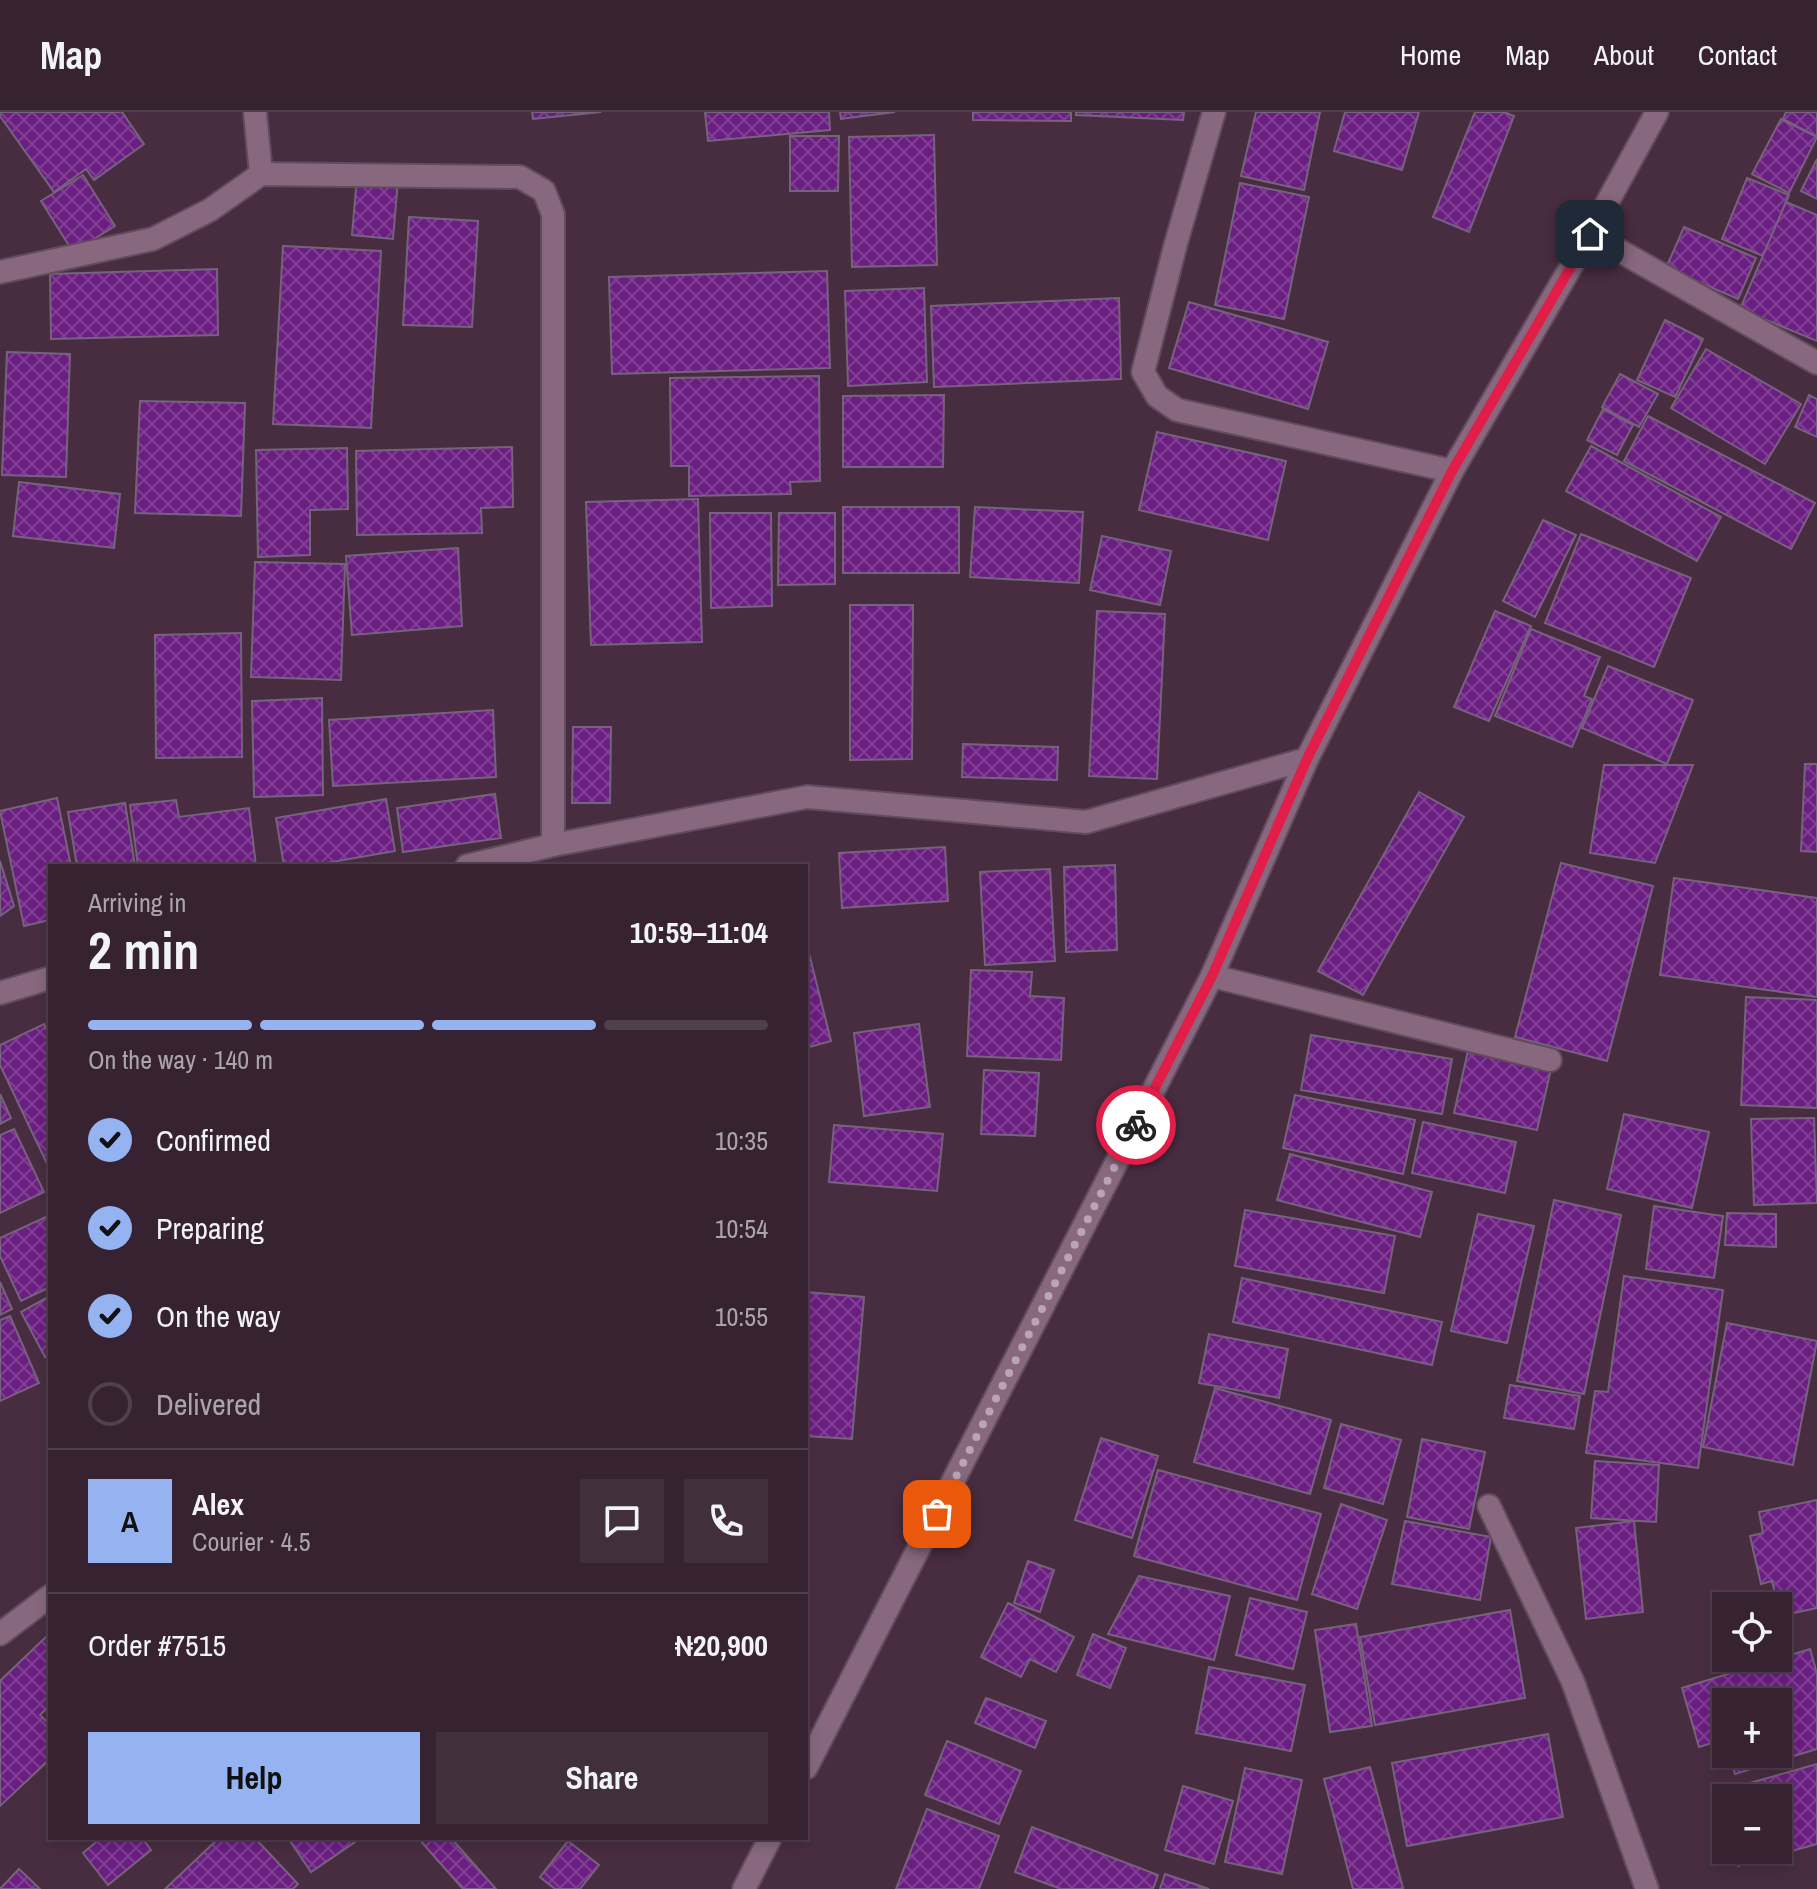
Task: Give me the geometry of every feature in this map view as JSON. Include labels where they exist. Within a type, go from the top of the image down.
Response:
[{"type":"street","points":[[255,112],[261,174]]},
{"type":"street","points":[[1214,112],[1143,372],[1157,396],[1177,410],[1452,471]]},
{"type":"street","points":[[808,1764],[1212,976],[1307,759],[1452,471],[1657,112]]},
{"type":"street","points":[[0,272],[153,239],[210,210],[261,174],[520,177],[544,191],[553,214],[553,845]]},
{"type":"street","points":[[1590,234],[1817,363]]},
{"type":"street","points":[[475,864],[553,845],[807,797],[1086,822],[1307,759]]},
{"type":"street","points":[[1212,976],[1550,1060]]},
{"type":"street","points":[[0,993],[48,979]]},
{"type":"street","points":[[1489,1506],[1573,1682],[1647,1889]]},
{"type":"street","points":[[0,1634],[48,1598]]},
{"type":"street","points":[[744,1889],[769,1840]]},
{"type":"building","points":[[0,112],[122,112],[144,144],[94,180],[86,169],[54,192]]},
{"type":"building","points":[[532,112],[601,112],[533,119]]},
{"type":"building","points":[[705,112],[829,112],[830,130],[708,141]]},
{"type":"building","points":[[840,112],[895,112],[841,119]]},
{"type":"building","points":[[973,112],[1071,112],[1071,121],[973,120]]},
{"type":"building","points":[[1076,112],[1184,112],[1183,120],[1076,115]]},
{"type":"building","points":[[1256,112],[1320,112],[1304,190],[1241,176]]},
{"type":"building","points":[[1345,112],[1419,112],[1402,170],[1334,151]]},
{"type":"building","points":[[1475,112],[1504,112],[1514,116],[1469,232],[1433,217]]},
{"type":"building","points":[[1786,112],[1817,112],[1817,137],[1783,119]]},
{"type":"building","points":[[1781,119],[1817,137],[1789,193],[1752,174]]},
{"type":"building","points":[[934,135],[937,265],[852,267],[849,137]]},
{"type":"building","points":[[790,136],[839,136],[838,191],[790,191]]},
{"type":"building","points":[[1817,159],[1817,199],[1801,191]]},
{"type":"building","points":[[83,175],[115,226],[73,252],[41,201]]},
{"type":"building","points":[[357,177],[398,180],[393,239],[352,235]]},
{"type":"building","points":[[1747,178],[1789,195],[1763,256],[1722,239]]},
{"type":"building","points":[[1240,183],[1309,197],[1284,319],[1215,305]]},
{"type":"building","points":[[1786,202],[1817,215],[1817,341],[1740,309]]},
{"type":"building","points":[[409,217],[478,221],[472,327],[403,325]]},
{"type":"building","points":[[1684,227],[1756,258],[1738,299],[1666,268]]},
{"type":"building","points":[[283,246],[381,251],[371,428],[273,424]]},
{"type":"building","points":[[217,269],[218,335],[51,339],[50,274]]},
{"type":"building","points":[[827,271],[830,368],[612,374],[609,277]]},
{"type":"building","points":[[924,288],[927,382],[848,386],[845,291]]},
{"type":"building","points":[[1119,298],[1121,379],[934,387],[931,306]]},
{"type":"building","points":[[1189,302],[1328,342],[1308,409],[1169,368]]},
{"type":"building","points":[[1665,320],[1703,339],[1675,397],[1637,380]]},
{"type":"building","points":[[1706,349],[1801,404],[1765,464],[1671,408]]},
{"type":"building","points":[[7,352],[70,354],[66,477],[2,475]]},
{"type":"building","points":[[1620,374],[1658,394],[1639,427],[1602,407]]},
{"type":"building","points":[[819,376],[820,481],[790,482],[791,494],[689,496],[689,466],[671,466],[670,378]]},
{"type":"building","points":[[944,395],[943,467],[843,467],[843,396]]},
{"type":"building","points":[[1809,395],[1817,399],[1817,437],[1795,427]]},
{"type":"building","points":[[140,401],[245,403],[241,516],[135,513]]},
{"type":"building","points":[[1603,409],[1633,425],[1617,455],[1587,440]]},
{"type":"building","points":[[1648,416],[1815,503],[1791,549],[1624,461]]},
{"type":"building","points":[[1157,432],[1286,461],[1268,540],[1139,510]]},
{"type":"building","points":[[1591,446],[1721,517],[1697,561],[1566,491]]},
{"type":"building","points":[[512,447],[513,507],[481,508],[482,533],[357,535],[356,451]]},
{"type":"building","points":[[347,448],[348,509],[310,510],[310,555],[258,557],[256,450]]},
{"type":"building","points":[[19,482],[120,494],[114,548],[13,536]]},
{"type":"building","points":[[698,499],[702,642],[591,645],[586,502]]},
{"type":"building","points":[[843,507],[959,507],[959,573],[843,573]]},
{"type":"building","points":[[975,507],[1083,512],[1079,583],[970,577]]},
{"type":"building","points":[[710,513],[771,513],[772,606],[711,608]]},
{"type":"building","points":[[779,513],[835,513],[835,584],[778,585]]},
{"type":"building","points":[[1543,520],[1576,535],[1535,617],[1503,601]]},
{"type":"building","points":[[1581,534],[1691,578],[1654,667],[1545,623]]},
{"type":"building","points":[[1102,536],[1171,551],[1160,605],[1090,590]]},
{"type":"building","points":[[458,548],[462,626],[352,635],[346,556]]},
{"type":"building","points":[[255,562],[345,564],[341,680],[251,677]]},
{"type":"building","points":[[850,605],[913,605],[912,759],[850,760]]},
{"type":"building","points":[[1097,611],[1165,614],[1157,779],[1089,776]]},
{"type":"building","points":[[1495,611],[1531,626],[1489,721],[1454,707]]},
{"type":"building","points":[[1531,629],[1600,657],[1584,696],[1592,699],[1572,747],[1495,716]]},
{"type":"building","points":[[241,633],[242,757],[156,758],[155,635]]},
{"type":"building","points":[[1608,666],[1693,700],[1667,764],[1582,728]]},
{"type":"building","points":[[322,698],[323,795],[254,797],[252,701]]},
{"type":"building","points":[[493,710],[496,777],[333,786],[329,720]]},
{"type":"building","points":[[573,727],[611,727],[610,803],[572,803]]},
{"type":"building","points":[[963,744],[1058,747],[1057,780],[962,777]]},
{"type":"building","points":[[1805,764],[1817,764],[1817,852],[1801,851]]},
{"type":"building","points":[[1604,765],[1693,765],[1655,863],[1590,853]]},
{"type":"building","points":[[1419,792],[1464,817],[1363,995],[1318,971]]},
{"type":"building","points":[[495,794],[501,838],[403,852],[397,808]]},
{"type":"building","points":[[57,798],[71,864],[48,864],[48,920],[24,926],[0,811]]},
{"type":"building","points":[[386,799],[395,851],[320,864],[284,864],[276,818]]},
{"type":"building","points":[[176,800],[179,817],[249,808],[256,864],[138,864],[130,805]]},
{"type":"building","points":[[125,803],[135,864],[77,864],[68,812]]},
{"type":"building","points":[[945,847],[948,901],[842,908],[839,853]]},
{"type":"building","points":[[0,861],[14,906],[0,916]]},
{"type":"building","points":[[1561,863],[1653,886],[1607,1061],[1515,1037]]},
{"type":"building","points":[[1115,865],[1117,950],[1066,952],[1064,867]]},
{"type":"building","points":[[1050,869],[1055,961],[985,965],[980,872]]},
{"type":"building","points":[[1674,878],[1817,898],[1817,997],[1660,975]]},
{"type":"building","points":[[808,949],[831,1041],[808,1047]]},
{"type":"building","points":[[971,970],[1032,972],[1030,996],[1064,998],[1061,1060],[967,1056]]},
{"type":"building","points":[[1746,997],[1817,1000],[1817,1108],[1741,1105]]},
{"type":"building","points":[[44,1024],[48,1033],[48,1166],[0,1065],[0,1045]]},
{"type":"building","points":[[919,1024],[930,1107],[864,1116],[854,1033]]},
{"type":"building","points":[[1311,1035],[1452,1059],[1442,1114],[1301,1090]]},
{"type":"building","points":[[1468,1051],[1551,1069],[1537,1130],[1454,1113]]},
{"type":"building","points":[[984,1070],[1039,1073],[1035,1136],[981,1134]]},
{"type":"building","points":[[0,1094],[11,1118],[0,1124]]},
{"type":"building","points":[[1295,1095],[1415,1120],[1403,1174],[1283,1148]]},
{"type":"building","points":[[1624,1114],[1709,1132],[1692,1208],[1607,1189]]},
{"type":"building","points":[[1814,1118],[1817,1203],[1754,1205],[1751,1119]]},
{"type":"building","points":[[1423,1122],[1516,1142],[1505,1193],[1412,1173]]},
{"type":"building","points":[[834,1125],[943,1134],[937,1191],[829,1182]]},
{"type":"building","points":[[14,1129],[44,1192],[0,1213],[0,1135]]},
{"type":"building","points":[[1290,1154],[1432,1192],[1420,1237],[1277,1200]]},
{"type":"building","points":[[1554,1200],[1621,1215],[1584,1394],[1517,1381]]},
{"type":"building","points":[[1654,1206],[1723,1216],[1714,1278],[1646,1269]]},
{"type":"building","points":[[1245,1210],[1395,1236],[1384,1293],[1235,1266]]},
{"type":"building","points":[[1727,1213],[1776,1214],[1776,1247],[1725,1245]]},
{"type":"building","points":[[1478,1214],[1534,1226],[1507,1343],[1451,1331]]},
{"type":"building","points":[[48,1216],[48,1288],[21,1301],[0,1256],[0,1238]]},
{"type":"building","points":[[1624,1276],[1723,1290],[1698,1468],[1586,1453],[1595,1391],[1608,1392]]},
{"type":"building","points":[[1242,1278],[1442,1322],[1432,1365],[1233,1322]]},
{"type":"building","points":[[0,1282],[12,1309],[0,1315]]},
{"type":"building","points":[[808,1292],[864,1297],[852,1439],[808,1436]]},
{"type":"building","points":[[48,1297],[48,1355],[45,1357],[21,1312]]},
{"type":"building","points":[[10,1316],[39,1383],[0,1401],[0,1320]]},
{"type":"building","points":[[1727,1323],[1817,1341],[1793,1465],[1703,1447]]},
{"type":"building","points":[[1209,1334],[1288,1349],[1279,1398],[1199,1383]]},
{"type":"building","points":[[1510,1385],[1580,1396],[1574,1429],[1504,1418]]},
{"type":"building","points":[[1215,1388],[1331,1420],[1310,1494],[1194,1462]]},
{"type":"building","points":[[1341,1424],[1401,1440],[1383,1504],[1324,1488]]},
{"type":"building","points":[[1101,1438],[1158,1456],[1132,1538],[1075,1520]]},
{"type":"building","points":[[1422,1439],[1485,1452],[1469,1529],[1407,1517]]},
{"type":"building","points":[[1595,1461],[1659,1465],[1656,1522],[1591,1518]]},
{"type":"building","points":[[1158,1470],[1321,1514],[1297,1600],[1134,1556]]},
{"type":"building","points":[[1817,1500],[1817,1608],[1792,1613],[1792,1592],[1775,1592],[1772,1581],[1761,1584],[1750,1536],[1763,1533],[1759,1512]]},
{"type":"building","points":[[1341,1504],[1387,1520],[1357,1609],[1312,1594]]},
{"type":"building","points":[[1405,1521],[1491,1537],[1480,1600],[1392,1584]]},
{"type":"building","points":[[1634,1521],[1643,1612],[1586,1619],[1576,1528]]},
{"type":"building","points":[[1028,1561],[1054,1570],[1040,1612],[1014,1603]]},
{"type":"building","points":[[1139,1576],[1230,1596],[1214,1660],[1108,1634]]},
{"type":"building","points":[[1250,1598],[1307,1612],[1293,1669],[1236,1655]]},
{"type":"building","points":[[1008,1603],[1074,1637],[1056,1672],[1030,1659],[1021,1677],[981,1657]]},
{"type":"building","points":[[1510,1610],[1525,1698],[1375,1725],[1360,1637]]},
{"type":"building","points":[[1356,1624],[1372,1726],[1330,1732],[1315,1630]]},
{"type":"building","points":[[1093,1634],[1126,1648],[1110,1688],[1077,1675]]},
{"type":"building","points":[[48,1635],[48,1707],[40,1715],[48,1723],[48,1761],[0,1806],[0,1681]]},
{"type":"building","points":[[1810,1649],[1817,1674],[1817,1749],[1792,1757],[1792,1688],[1712,1688],[1712,1743],[1699,1747],[1682,1688],[1735,1672],[1792,1672],[1792,1654]]},
{"type":"building","points":[[1209,1667],[1305,1685],[1291,1751],[1196,1733]]},
{"type":"building","points":[[986,1698],[1046,1721],[1035,1748],[975,1723]]},
{"type":"building","points":[[1548,1734],[1563,1817],[1407,1846],[1392,1763]]},
{"type":"building","points":[[947,1741],[1021,1771],[999,1824],[925,1795]]},
{"type":"building","points":[[1817,1764],[1817,1844],[1792,1851],[1792,1784],[1746,1784]]},
{"type":"building","points":[[1370,1767],[1403,1888],[1353,1889],[1324,1779]]},
{"type":"building","points":[[1245,1768],[1302,1780],[1282,1874],[1225,1862]]},
{"type":"building","points":[[1733,1768],[1755,1768],[1735,1774]]},
{"type":"building","points":[[1183,1786],[1233,1801],[1214,1864],[1165,1850]]},
{"type":"building","points":[[927,1809],[999,1836],[979,1889],[896,1889]]},
{"type":"building","points":[[1032,1827],[1158,1875],[1153,1889],[1061,1889],[1015,1872]]},
{"type":"building","points":[[99,1840],[144,1840],[151,1850],[108,1885],[83,1853]]},
{"type":"building","points":[[217,1840],[257,1840],[298,1884],[293,1889],[165,1889]]},
{"type":"building","points":[[289,1840],[358,1840],[311,1872]]},
{"type":"building","points":[[420,1840],[453,1840],[496,1889],[463,1889]]},
{"type":"building","points":[[568,1841],[599,1865],[580,1889],[555,1889],[540,1877]]},
{"type":"building","points":[[19,1869],[40,1889],[0,1889]]},
{"type":"building","points":[[1165,1874],[1209,1889],[1160,1889]]},
{"type":"way so far","points":[[937,1514],[1136,1125]]},
{"type":"route","points":[[1136,1125],[1212,976],[1307,759],[1452,471],[1590,234]]}]
